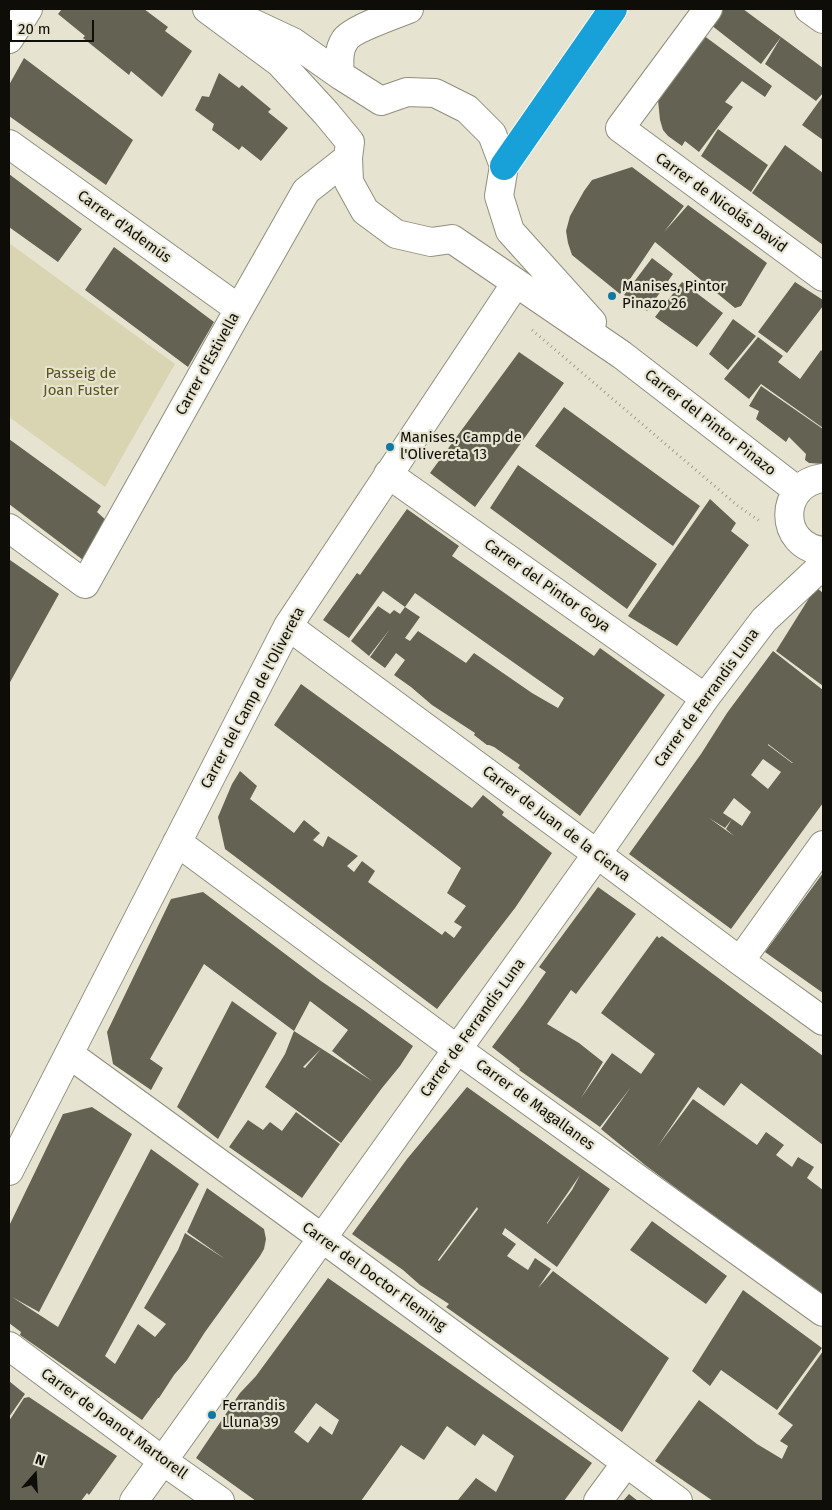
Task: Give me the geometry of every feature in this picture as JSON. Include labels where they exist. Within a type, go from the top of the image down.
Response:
[{"type":"highway","points":[[504,166],[614,9]]},
{"type":"street","points":[[9,39],[28,9]]},
{"type":"street","points":[[340,75],[339,56],[345,39],[368,25],[409,9]]},
{"type":"street","name":"Carrer de Nicolás David","points":[[708,9],[620,128],[823,277]]},
{"type":"street","points":[[809,9],[823,19]]},
{"type":"street","points":[[208,10],[246,20],[293,42],[381,101],[408,92],[436,93],[467,109],[492,134],[504,166]]},
{"type":"street","points":[[208,10],[280,63],[326,113],[349,150]]},
{"type":"street","name":"Carrer d'Ademús","points":[[9,144],[239,309]]},
{"type":"street","name":"Carrer del Pintor Pinazo","points":[[349,150],[349,182],[365,211],[396,234],[431,242],[452,239],[622,355],[798,491]]},
{"type":"street","name":"Carrer d'Estivella","points":[[9,528],[85,584],[306,191],[349,150]]},
{"type":"street","name":"Carrer del Pintor Pinazo","points":[[504,166],[499,196],[510,231],[622,355]]},
{"type":"street","name":"Carrer del Camp de l'Olivereta","points":[[9,1171],[288,626],[516,282]]},
{"type":"street","name":"Carrer del Pintor Goya","points":[[388,474],[705,698]]},
{"type":"street","points":[[823,478],[808,483],[798,491],[793,497],[789,511],[790,525],[797,538],[808,547],[823,551]]},
{"type":"street","name":"Carrer de Ferrandis Luna","points":[[134,1501],[597,854],[705,698],[764,620],[823,565]]},
{"type":"street","name":"Carrer de Juan de la Cierva","points":[[288,626],[823,1021]]},
{"type":"street","name":"Carrer de Magallanes","points":[[177,842],[457,1049],[823,1312]]},
{"type":"street","points":[[740,961],[823,845]]},
{"type":"street","name":"Carrer del Doctor Fleming","points":[[69,1054],[678,1501]]},
{"type":"street","name":"Carrer de Joanot Martorell","points":[[9,1346],[163,1461],[220,1501]]},
{"type":"street","points":[[598,1501],[626,1464]]},
{"type":"green space","name":"Passeig de Joan Fuster","points":[[9,243],[175,364],[105,487],[9,417]]},
{"type":"building","points":[[62,9],[144,9],[168,27],[165,31],[192,51],[162,97],[131,71],[129,75],[83,38],[85,36],[58,14]]},
{"type":"building","points":[[724,9],[743,9],[781,37],[761,64],[711,25]]},
{"type":"building","points":[[703,35],[772,86],[765,97],[742,81],[725,102],[733,107],[699,152],[685,141],[682,146],[663,130],[657,90]]},
{"type":"building","points":[[781,37],[823,68],[823,93],[816,101],[765,64]]},
{"type":"building","points":[[24,58],[133,140],[106,185],[9,116],[9,85]]},
{"type":"building","points":[[219,73],[239,88],[242,85],[271,109],[268,112],[288,128],[261,161],[242,146],[239,150],[212,130],[214,124],[195,110],[202,96],[209,97]]},
{"type":"building","points":[[823,96],[823,140],[802,125]]},
{"type":"building","points":[[718,129],[768,165],[751,192],[701,156]]},
{"type":"building","points":[[785,145],[823,173],[823,245],[752,193]]},
{"type":"building","points":[[632,167],[684,206],[664,232],[688,205],[767,263],[741,306],[735,308],[655,242],[620,294],[572,255],[566,231],[570,216],[584,191],[592,180]]},
{"type":"building","points":[[9,174],[82,229],[58,262],[9,227]]},
{"type":"building","points":[[114,247],[214,322],[188,367],[85,290]]},
{"type":"building","points":[[652,258],[673,274],[647,311],[624,295]]},
{"type":"building","points":[[682,282],[723,313],[697,347],[655,317]]},
{"type":"building","points":[[795,282],[823,300],[823,306],[787,353],[758,332]]},
{"type":"building","points":[[733,319],[756,336],[728,370],[709,354]]},
{"type":"building","points":[[758,337],[783,356],[778,362],[800,379],[821,350],[823,352],[823,428],[761,384],[749,399],[724,379]]},
{"type":"building","points":[[519,352],[564,383],[475,507],[430,473]]},
{"type":"building","points":[[761,386],[823,429],[823,464],[809,463],[805,460],[806,454],[789,437],[786,442],[756,419],[759,411],[749,406]]},
{"type":"building","points":[[564,407],[700,506],[673,546],[535,446]]},
{"type":"building","points":[[9,439],[101,506],[97,512],[108,522],[87,563],[9,504]]},
{"type":"building","points":[[518,465],[657,564],[627,609],[490,508]]},
{"type":"building","points":[[710,499],[736,523],[731,531],[749,545],[677,646],[628,616]]},
{"type":"building","points":[[407,509],[459,546],[452,556],[594,656],[600,648],[665,695],[580,816],[518,768],[520,765],[494,747],[487,745],[474,735],[475,733],[432,705],[394,675],[405,660],[396,653],[385,668],[370,657],[390,629],[369,656],[351,641],[378,606],[390,614],[394,610],[400,614],[405,607],[383,591],[349,638],[323,620],[357,573],[360,575]],"holes":[[[415,593],[564,698],[558,708],[532,693],[474,653],[466,663],[418,631],[410,641],[405,638],[420,617],[405,607]]]},
{"type":"building","points":[[10,560],[59,594],[9,684],[9,562]]},
{"type":"building","points":[[816,587],[823,593],[823,686],[776,651]]},
{"type":"building","points":[[773,651],[823,690],[823,803],[731,929],[629,854],[701,754],[727,713]],"holes":[[[768,744],[793,763],[792,763]],[[763,759],[781,772],[768,789],[751,775]],[[734,798],[751,812],[742,826],[723,813]],[[709,818],[725,828],[732,819],[726,829],[734,836]]]},
{"type":"building","points":[[301,684],[472,808],[483,795],[504,812],[502,815],[552,853],[515,908],[437,1009],[225,849],[218,817],[232,784],[240,771],[257,786],[250,799],[294,833],[304,820],[320,833],[313,840],[323,847],[328,836],[358,856],[347,866],[354,872],[362,861],[375,871],[368,882],[442,935],[445,931],[454,938],[462,927],[454,922],[466,906],[447,893],[461,868],[274,725]]},
{"type":"building","points":[[823,873],[823,993],[765,952]]},
{"type":"building","points":[[598,887],[636,914],[576,994],[571,990],[547,1024],[579,1043],[603,1062],[581,1098],[612,1053],[641,1074],[655,1054],[601,1013],[657,936],[659,938],[662,936],[823,1056],[823,1145],[741,1083],[724,1106],[698,1087],[658,1146],[693,1099],[757,1145],[766,1132],[784,1145],[776,1155],[792,1167],[798,1157],[814,1167],[807,1178],[823,1190],[823,1297],[645,1165],[601,1129],[631,1087],[600,1127],[519,1070],[492,1047],[546,972],[539,967]]},
{"type":"building","points":[[203,892],[321,981],[413,1046],[341,1143],[265,1087],[285,1054],[294,1031],[204,964],[150,1059],[163,1068],[151,1090],[113,1064],[107,1032],[171,899]],"holes":[[[310,1001],[348,1030],[332,1051],[372,1081],[294,1031]],[[321,1049],[305,1068],[303,1067]]]},
{"type":"building","points":[[232,1001],[277,1033],[218,1139],[177,1107]]},
{"type":"building","points":[[467,1087],[610,1189],[557,1267],[505,1228],[502,1234],[516,1244],[507,1256],[528,1270],[535,1258],[551,1269],[538,1288],[553,1271],[669,1358],[622,1432],[446,1307],[449,1304],[420,1285],[403,1270],[352,1234],[407,1159]],"holes":[[[580,1175],[572,1190],[547,1224],[547,1223]],[[477,1207],[478,1209],[439,1261],[438,1260]]]},
{"type":"building","points":[[92,1107],[132,1134],[39,1312],[12,1297],[58,1327],[151,1149],[199,1184],[105,1356],[115,1364],[138,1324],[155,1337],[166,1324],[144,1308],[178,1250],[185,1233],[225,1259],[187,1232],[207,1188],[264,1229],[266,1239],[260,1256],[142,1420],[20,1335],[21,1332],[9,1323],[9,1226],[63,1114]]},
{"type":"building","points":[[296,1112],[340,1144],[302,1198],[229,1147],[248,1120],[263,1130],[270,1122],[282,1131]]},
{"type":"building","points":[[652,1221],[727,1276],[706,1304],[630,1250]]},
{"type":"building","points":[[328,1278],[592,1463],[564,1501],[459,1501],[476,1478],[496,1492],[514,1456],[483,1434],[475,1446],[447,1426],[424,1460],[401,1445],[361,1501],[256,1501],[196,1458],[240,1393],[256,1376]],"holes":[[[316,1403],[339,1420],[332,1435],[320,1426],[308,1443],[294,1432]]]},
{"type":"building","points":[[743,1290],[822,1348],[777,1410],[721,1370],[710,1386],[692,1371]]},
{"type":"building","points":[[823,1351],[823,1501],[713,1501],[655,1461],[699,1400],[757,1444],[782,1459],[788,1446],[780,1441],[793,1425],[778,1414]]},
{"type":"building","points":[[9,1381],[25,1394],[9,1417]]},
{"type":"building","points":[[29,1397],[117,1456],[89,1495],[87,1493],[81,1501],[9,1501],[9,1421],[24,1398]]},
{"type":"building","points":[[629,1494],[638,1501],[623,1501]]},
{"type":"place","name":"Manises, Pintor Pinazo 26","points":[[612,296]]},
{"type":"place","name":"Manises, Camp de l'Olivereta 13","points":[[390,447]]},
{"type":"place","name":"Ferrandis Lluna 39","points":[[212,1415]]}]
